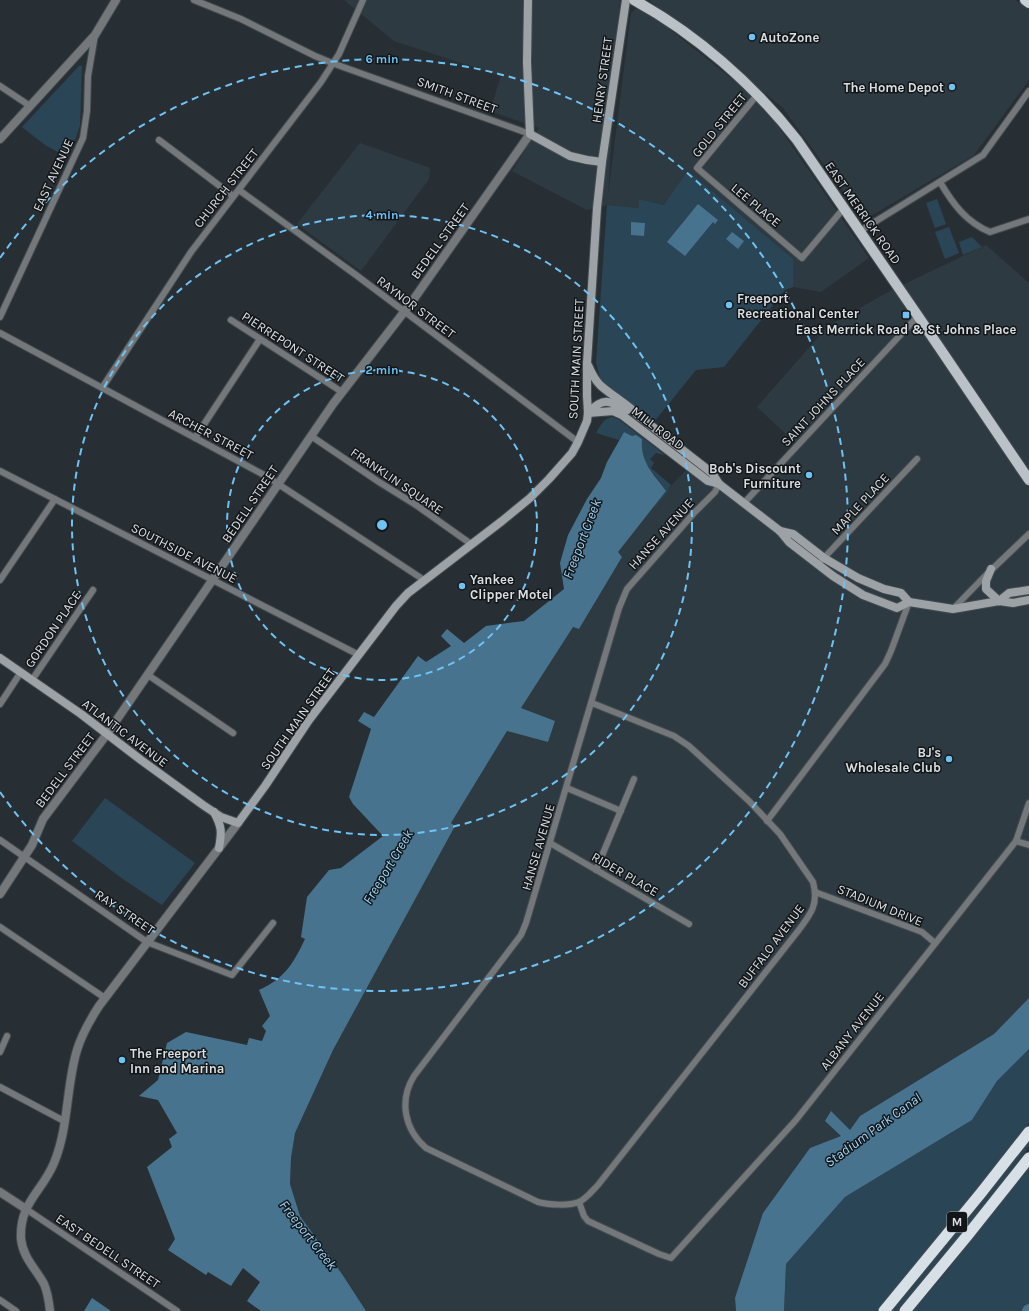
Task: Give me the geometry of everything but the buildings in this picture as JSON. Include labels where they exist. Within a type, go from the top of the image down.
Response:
[{"type":"highway","points":[[1025,0],[1029,3]]},
{"type":"highway","name":"M","points":[[884,1311],[1029,1132]]},
{"type":"highway","name":"M","points":[[905,1311],[1029,1158]]},
{"type":"main road","points":[[528,0],[527,62],[530,134]]},
{"type":"main road","name":"HENRY STREET","points":[[602,162],[626,0]]},
{"type":"main road","name":"EAST MERRICK ROAD","points":[[634,0],[660,14],[684,31],[730,70],[780,119],[797,140],[860,231],[1029,480]]},
{"type":"main road","name":"SMITH STREET","points":[[530,134],[570,156],[602,162]]},
{"type":"main road","name":"SOUTH MAIN STREET","points":[[238,823],[265,786],[309,720],[396,606],[408,593],[424,580],[530,498],[564,462],[578,442],[587,421],[588,413],[587,363],[596,220],[602,162]]},
{"type":"main road","name":"MILL ROAD","points":[[587,363],[592,375],[599,384],[712,473],[719,484],[780,531],[789,542],[818,565],[863,595],[897,608],[909,602],[953,609],[999,601],[1013,603],[1029,600]]},
{"type":"main road","name":"MILL ROAD","points":[[588,413],[596,404],[601,402],[613,402],[640,417]]},
{"type":"main road","name":"MILL ROAD","points":[[588,413],[613,411],[622,415],[708,481],[719,484]]},
{"type":"main road","name":"MILL ROAD","points":[[780,531],[793,534],[824,558],[858,578],[884,589],[901,593],[909,602]]},
{"type":"main road","points":[[991,569],[986,581],[986,589],[999,601]]},
{"type":"main road","name":"MILL ROAD","points":[[999,601],[1009,593],[1029,590]]},
{"type":"main road","name":"ATLANTIC AVENUE","points":[[0,658],[81,714],[213,812],[238,823]]},
{"type":"main road","points":[[213,812],[221,826],[222,832],[219,848]]},
{"type":"street","points":[[0,139],[95,34],[116,0]]},
{"type":"street","name":"SMITH STREET","points":[[194,0],[241,19],[332,63],[530,134]]},
{"type":"street","name":"CHURCH STREET","points":[[102,388],[191,252],[321,82],[339,54],[363,0]]},
{"type":"street","name":"EAST AVENUE","points":[[0,317],[83,138],[87,111],[88,76],[95,34]]},
{"type":"street","points":[[0,86],[30,106]]},
{"type":"street","points":[[860,231],[983,155],[1029,90]]},
{"type":"street","name":"GOLD STREET","points":[[697,168],[757,96]]},
{"type":"street","name":"BEDELL STREET","points":[[0,894],[20,866],[32,845],[43,819],[107,734],[342,392],[404,312],[530,134]]},
{"type":"street","points":[[159,140],[233,196]]},
{"type":"street","name":"LEE PLACE","points":[[697,168],[802,258],[844,208]]},
{"type":"street","points":[[940,182],[950,199],[966,218],[979,228],[990,232],[1029,219]]},
{"type":"street","name":"RAYNOR STREET","points":[[239,190],[352,272],[578,442]]},
{"type":"street","name":"SAINT JOHNS PLACE","points":[[744,504],[918,316]]},
{"type":"street","name":"PIERREPONT STREET","points":[[231,320],[342,392]]},
{"type":"street","name":"ARCHER STREET","points":[[0,333],[266,476],[424,580]]},
{"type":"street","points":[[195,438],[260,339]]},
{"type":"street","name":"FRANKLIN SQUARE","points":[[311,436],[416,505],[471,544]]},
{"type":"street","name":"MAPLE PLACE","points":[[818,565],[917,459]]},
{"type":"street","name":"SOUTHSIDE AVENUE","points":[[0,471],[359,655]]},
{"type":"street","name":"HANSE AVENUE","points":[[579,1202],[556,1205],[538,1202],[437,1154],[420,1143],[408,1126],[405,1112],[407,1090],[414,1076],[520,935],[532,908],[550,843],[627,589],[715,492],[719,484]]},
{"type":"street","points":[[0,580],[55,499]]},
{"type":"street","points":[[953,609],[991,569],[1029,534]]},
{"type":"street","name":"GORDON PLACE","points":[[32,680],[93,590]]},
{"type":"street","points":[[767,821],[885,664],[909,602]]},
{"type":"street","name":"GORDON PLACE","points":[[0,704],[21,672]]},
{"type":"street","points":[[148,675],[233,733]]},
{"type":"street","points":[[592,703],[674,736],[690,746],[749,801],[780,834],[813,882],[816,892]]},
{"type":"street","points":[[596,870],[634,780]]},
{"type":"street","points":[[567,788],[621,811]]},
{"type":"street","name":"ALBANY AVENUE","points":[[579,1202],[584,1216],[588,1221],[659,1254],[671,1258],[796,1120],[1016,841],[1029,803]]},
{"type":"street","name":"SOUTH MAIN STREET","points":[[50,1311],[45,1286],[28,1261],[24,1251],[21,1223],[26,1209],[47,1177],[54,1163],[61,1141],[77,1050],[90,1020],[105,998],[238,823]]},
{"type":"street","name":"RAY STREET","points":[[0,840],[147,942],[232,975],[273,923]]},
{"type":"street","points":[[1016,841],[1029,845]]},
{"type":"street","name":"RIDER PLACE","points":[[550,843],[689,924]]},
{"type":"street","name":"STADIUM DRIVE","points":[[816,892],[922,932],[935,943]]},
{"type":"street","name":"BUFFALO AVENUE","points":[[579,1202],[598,1185],[811,914],[816,892]]},
{"type":"street","points":[[0,927],[105,998]]},
{"type":"street","points":[[0,1052],[7,1036]]},
{"type":"street","points":[[0,1088],[64,1121]]},
{"type":"street","points":[[0,1192],[26,1209]]},
{"type":"street","name":"EAST BEDELL STREET","points":[[26,1209],[177,1311]]},
{"type":"street","points":[[0,1300],[16,1311]]},
{"type":"shaded area","points":[[344,0],[620,0],[608,196],[631,13],[638,7],[651,14],[743,88],[776,123],[869,258],[821,292],[793,287],[793,259],[674,190],[665,205],[639,199],[639,208],[607,205],[587,210],[512,171],[539,128],[490,111],[501,76],[394,41]]},
{"type":"shaded area","points":[[649,0],[1015,0],[1029,9],[1029,80],[974,155],[864,220],[783,108]]},
{"type":"shaded area","points":[[80,65],[82,66],[80,125],[67,157],[45,145],[22,127]]},
{"type":"shaded area","points":[[360,143],[430,168],[429,179],[361,271],[297,224]]},
{"type":"shaded area","points":[[688,171],[793,259],[793,287],[785,290],[724,367],[696,370],[654,422],[601,380],[596,363],[607,205],[639,208],[639,199],[664,205]]},
{"type":"shaded area","points":[[937,199],[946,224],[935,228],[926,203]]},
{"type":"shaded area","points":[[949,227],[959,253],[945,259],[935,232]]},
{"type":"shaded area","points":[[972,237],[982,247],[963,255],[959,242]]},
{"type":"shaded area","points":[[986,245],[1029,283],[1029,998],[994,1034],[860,1116],[850,1130],[831,1111],[842,1136],[810,1148],[735,1298],[736,1311],[366,1311],[342,1274],[300,1216],[290,1184],[291,1158],[295,1133],[333,1050],[455,826],[451,823],[507,731],[548,742],[521,708],[573,627],[579,629],[622,557],[617,552],[666,491],[688,468],[742,507],[800,447],[757,407],[828,326],[892,290]]},
{"type":"shaded area","points":[[612,417],[618,419],[665,455],[656,453],[650,459],[654,463],[651,468],[671,485],[655,507],[666,491],[645,462],[641,447],[632,436],[624,432],[619,440],[596,433],[604,421]]},
{"type":"shaded area","points":[[105,798],[195,863],[162,905],[123,879],[72,841]]},
{"type":"shaded area","points":[[1029,1049],[1029,1123],[994,1169],[877,1311],[784,1311],[786,1264],[845,1197],[972,1120],[997,1081]]},
{"type":"shaded area","points":[[1029,1139],[1029,1147],[975,1219],[898,1311],[892,1311],[980,1203]]},
{"type":"shaded area","points":[[1029,1167],[1029,1311],[912,1311],[942,1277]]},
{"type":"water","points":[[698,204],[718,220],[715,224],[713,222],[685,256],[667,242]]},
{"type":"water","points":[[631,222],[645,223],[644,236],[631,235]]},
{"type":"water","points":[[732,232],[744,241],[738,249],[726,239]]},
{"type":"water","name":"Freeport Creek","points":[[624,432],[632,436],[636,435],[642,439],[645,461],[666,491],[618,552],[622,557],[579,629],[573,627],[521,708],[555,721],[548,742],[507,731],[451,823],[455,826],[333,1050],[295,1133],[291,1158],[290,1184],[300,1216],[342,1274],[366,1311],[261,1311],[247,1301],[260,1282],[243,1268],[231,1286],[208,1272],[206,1275],[168,1250],[175,1239],[147,1167],[172,1147],[169,1139],[177,1133],[158,1100],[139,1096],[158,1080],[167,1043],[186,1032],[247,1045],[249,1038],[262,1041],[266,1031],[262,1026],[270,1016],[259,990],[282,975],[292,963],[301,948],[305,939],[301,937],[307,897],[329,870],[341,868],[383,836],[353,804],[349,797],[371,729],[358,721],[364,712],[374,717],[418,656],[426,662],[451,646],[441,636],[447,629],[464,643],[486,626],[524,621],[564,589],[560,563],[568,535],[587,499],[601,478],[607,462]]},
{"type":"water","name":"Stadium Park Canal","points":[[1029,998],[1029,1049],[997,1081],[972,1120],[845,1197],[786,1264],[784,1311],[736,1311],[735,1298],[763,1213],[810,1148],[841,1136],[825,1121],[831,1111],[850,1130],[860,1116],[994,1034]]},
{"type":"water","points":[[92,1298],[111,1311],[84,1311]]},
{"type":"place","name":"AutoZone","points":[[752,37]]},
{"type":"place","name":"The Home Depot","points":[[952,87]]},
{"type":"place","name":"Freeport Recreational Center","points":[[729,305]]},
{"type":"place","name":"East Merrick Road & St Johns Place","points":[[906,315]]},
{"type":"place","name":"Bob's Discount Furniture","points":[[809,475]]},
{"type":"place","name":"Yankee Clipper Motel","points":[[462,586]]},
{"type":"place","name":"BJ's Wholesale Club","points":[[949,759]]},
{"type":"place","name":"The Freeport Inn and Marina","points":[[122,1060]]}]
